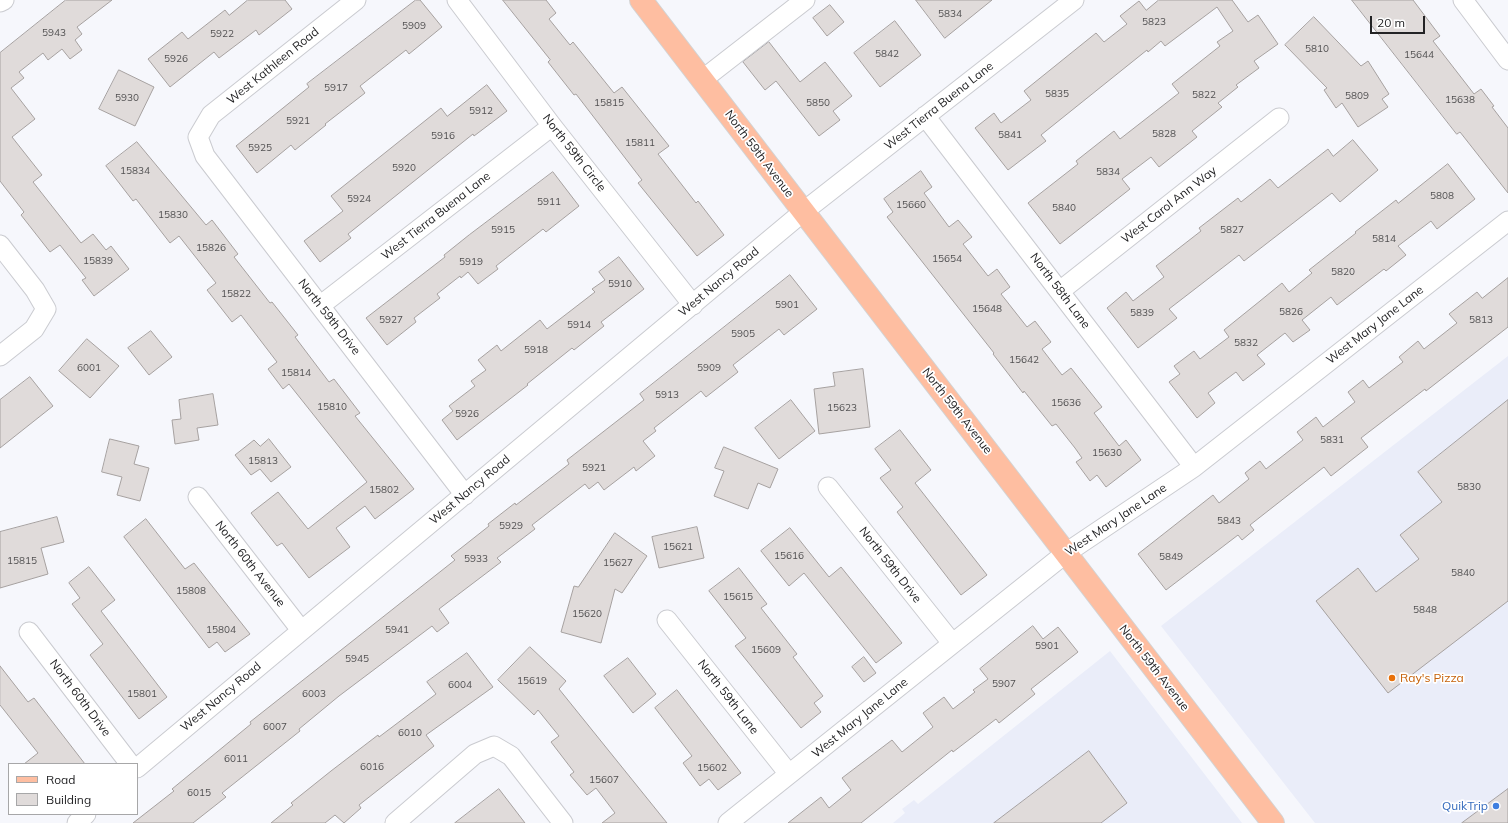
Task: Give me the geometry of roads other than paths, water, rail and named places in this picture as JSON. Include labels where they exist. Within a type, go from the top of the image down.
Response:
[{"type":"main road","name":"North 59th Avenue","points":[[641,0],[1273,823]]},
{"type":"street","points":[[0,2],[4,0]]},
{"type":"street","name":"West Kathleen Road","points":[[198,138],[211,116],[356,0]]},
{"type":"street","name":"North 59th Circle","points":[[457,0],[552,126],[693,305]]},
{"type":"street","points":[[702,80],[804,0]]},
{"type":"street","name":"West Tierra Buena Lane","points":[[803,212],[1074,0]]},
{"type":"street","points":[[1463,0],[1508,60]]},
{"type":"street","name":"North 58th Lane","points":[[925,116],[1194,467]]},
{"type":"street","name":"West Carol Ann Way","points":[[1060,291],[1279,118]]},
{"type":"street","name":"West Tierra Buena Lane","points":[[320,306],[552,126]]},
{"type":"street","name":"North 59th Drive","points":[[198,138],[204,156],[465,495]]},
{"type":"street","name":"West Nancy Road","points":[[138,767],[803,212]]},
{"type":"street","name":"West Mary Jane Lane","points":[[728,823],[1066,553],[1194,467],[1508,221]]},
{"type":"street","points":[[0,245],[35,290],[46,308],[34,329],[0,356]]},
{"type":"street","name":"North 59th Drive","points":[[828,487],[952,643]]},
{"type":"street","name":"North 60th Avenue","points":[[198,497],[301,630]]},
{"type":"street","name":"North 59th Lane","points":[[667,620],[789,774]]},
{"type":"street","name":"North 60th Drive","points":[[30,632],[129,763]]},
{"type":"street","points":[[395,823],[475,754],[494,746],[511,756],[563,823]]},
{"type":"street","points":[[77,823],[85,815]]},
{"type":"place","name":"Ray's Pizza","points":[[1392,678]]},
{"type":"place","name":"QuikTrip","points":[[1496,806]]}]
